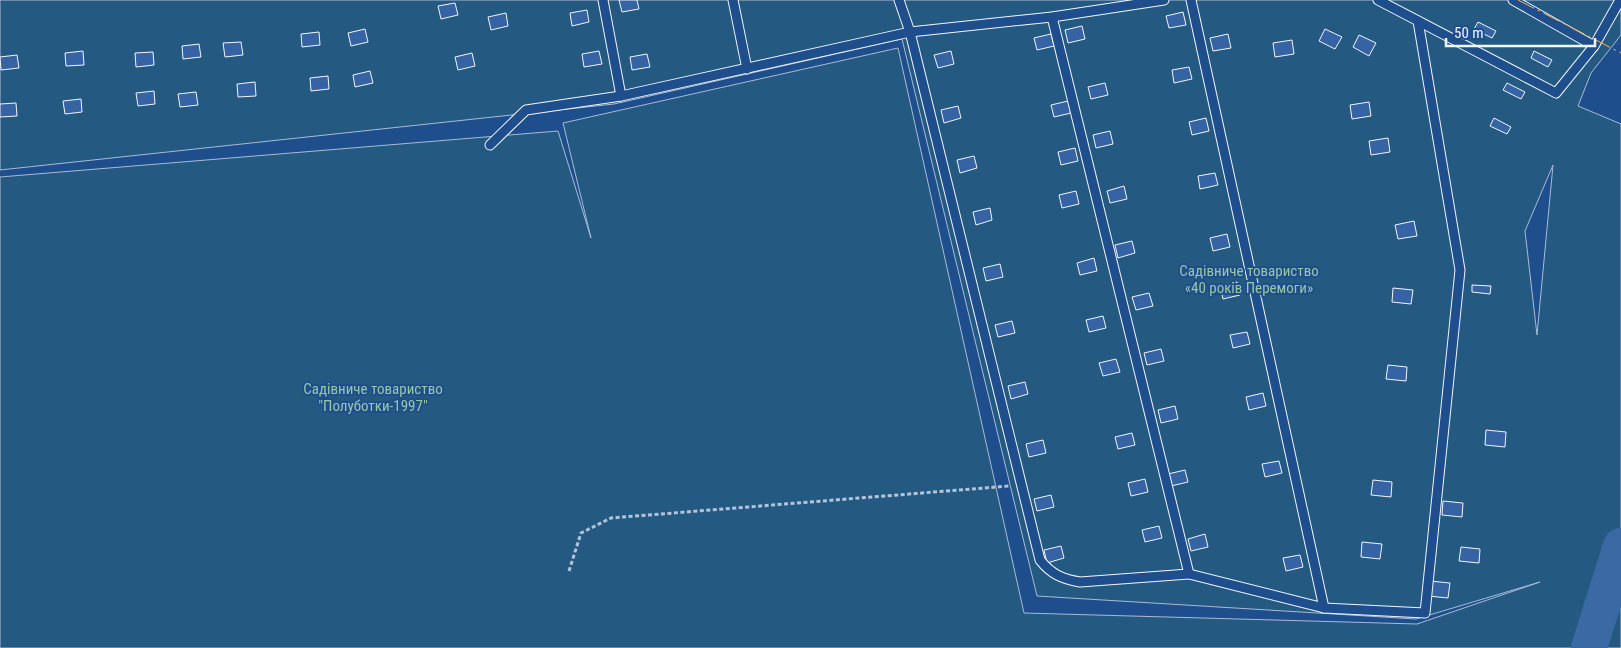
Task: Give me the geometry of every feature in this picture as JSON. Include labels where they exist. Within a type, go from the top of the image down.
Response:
[{"type":"lane","points":[[602,0],[621,96]]},
{"type":"lane","points":[[733,0],[747,69]]},
{"type":"lane","points":[[899,0],[910,32],[1040,560],[1049,571],[1063,579],[1080,582],[1189,574],[1324,608],[1425,613],[1460,270],[1418,20]]},
{"type":"lane","points":[[490,145],[526,110],[621,96],[910,32],[1052,17],[1164,0]]},
{"type":"lane","points":[[1191,0],[1324,608]]},
{"type":"lane","points":[[1378,0],[1556,93],[1594,46],[1620,0]]},
{"type":"lane","points":[[1513,0],[1594,46]]},
{"type":"lane","points":[[1052,17],[1189,574]]},
{"type":"path","points":[[569,571],[581,533],[611,518],[1022,485]]},
{"type":"green space","points":[[0,0],[1621,0],[1621,35],[1591,73],[1578,106],[1621,124],[1621,648],[0,648],[0,177],[558,131],[591,238],[563,123],[898,48],[1024,613],[1417,624],[1540,582],[1416,619],[1037,596],[902,39],[614,104],[0,170]],"holes":[[[1553,165],[1537,335],[1525,231]]]},
{"type":"building","points":[[619,0],[637,0],[639,9],[622,12]]},
{"type":"building","points":[[455,3],[458,15],[441,19],[438,6]]},
{"type":"building","points":[[587,10],[589,22],[572,26],[570,13]]},
{"type":"building","points":[[1183,12],[1186,25],[1169,28],[1166,16]]},
{"type":"building","points":[[506,13],[508,26],[491,30],[488,17]]},
{"type":"building","points":[[1478,22],[1496,31],[1492,38],[1474,29]]},
{"type":"building","points":[[1082,26],[1085,39],[1068,43],[1065,30]]},
{"type":"building","points":[[365,29],[368,42],[351,46],[348,33]]},
{"type":"building","points":[[1325,29],[1342,37],[1335,49],[1319,41]]},
{"type":"building","points":[[319,32],[320,45],[302,47],[301,34]]},
{"type":"building","points":[[1051,34],[1054,46],[1037,50],[1034,38]]},
{"type":"building","points":[[1228,34],[1231,48],[1213,51],[1210,38]]},
{"type":"building","points":[[1359,35],[1376,43],[1369,56],[1353,47]]},
{"type":"building","points":[[1292,40],[1294,54],[1275,57],[1273,43]]},
{"type":"building","points":[[241,42],[243,55],[225,57],[223,43]]},
{"type":"building","points":[[199,44],[201,57],[183,59],[182,46]]},
{"type":"building","points":[[83,51],[84,65],[66,66],[65,53]]},
{"type":"building","points":[[599,51],[602,64],[584,67],[582,54]]},
{"type":"building","points":[[951,51],[954,64],[938,68],[934,55]]},
{"type":"building","points":[[1534,51],[1552,60],[1548,67],[1531,58]]},
{"type":"building","points":[[153,52],[154,65],[136,67],[135,53]]},
{"type":"building","points":[[472,53],[475,66],[458,70],[455,57]]},
{"type":"building","points":[[647,54],[650,67],[632,70],[630,57]]},
{"type":"building","points":[[17,55],[19,68],[1,70],[0,57]]},
{"type":"building","points":[[1189,67],[1192,79],[1174,83],[1172,70]]},
{"type":"building","points":[[370,71],[373,83],[355,87],[353,75]]},
{"type":"building","points":[[328,76],[329,89],[311,91],[310,78]]},
{"type":"building","points":[[255,82],[256,96],[238,97],[237,84]]},
{"type":"building","points":[[1105,83],[1108,95],[1091,99],[1088,87]]},
{"type":"building","points":[[1507,83],[1525,92],[1521,99],[1503,90]]},
{"type":"building","points":[[154,91],[155,104],[138,106],[136,93]]},
{"type":"building","points":[[196,92],[198,105],[180,107],[178,94]]},
{"type":"building","points":[[81,99],[82,112],[65,114],[63,101]]},
{"type":"building","points":[[1068,101],[1071,113],[1054,117],[1051,105]]},
{"type":"building","points":[[1369,102],[1371,116],[1352,119],[1350,105]]},
{"type":"building","points":[[16,103],[17,116],[0,117],[0,104]]},
{"type":"building","points":[[958,106],[961,118],[944,123],[941,110]]},
{"type":"building","points":[[1206,118],[1209,131],[1192,135],[1189,122]]},
{"type":"building","points":[[1494,118],[1511,127],[1507,134],[1490,126]]},
{"type":"building","points":[[1110,131],[1113,144],[1096,148],[1093,135]]},
{"type":"building","points":[[1388,138],[1390,152],[1371,155],[1369,141]]},
{"type":"building","points":[[1075,148],[1078,161],[1061,165],[1058,152]]},
{"type":"building","points":[[974,156],[977,168],[960,173],[957,160]]},
{"type":"building","points":[[1215,173],[1218,185],[1200,189],[1198,176]]},
{"type":"building","points":[[1124,186],[1127,199],[1110,203],[1107,191]]},
{"type":"building","points":[[1076,191],[1079,204],[1062,208],[1059,195]]},
{"type":"building","points":[[990,208],[992,220],[976,225],[973,212]]},
{"type":"building","points":[[1414,221],[1417,236],[1398,239],[1395,225]]},
{"type":"building","points":[[1227,234],[1230,247],[1213,251],[1210,238]]},
{"type":"building","points":[[1132,241],[1135,253],[1118,258],[1115,245]]},
{"type":"building","points":[[1094,258],[1097,271],[1080,275],[1077,263]]},
{"type":"building","points":[[1000,264],[1003,277],[986,281],[983,268]]},
{"type":"building","points":[[1237,282],[1240,295],[1223,299],[1220,286]]},
{"type":"building","points":[[1472,285],[1491,286],[1490,294],[1472,292]]},
{"type":"building","points":[[1393,288],[1413,290],[1411,304],[1392,302]]},
{"type":"building","points":[[1149,293],[1153,306],[1136,310],[1132,297]]},
{"type":"building","points":[[1103,316],[1106,328],[1089,332],[1086,320]]},
{"type":"building","points":[[1012,321],[1015,333],[998,337],[995,325]]},
{"type":"building","points":[[1247,332],[1250,344],[1233,348],[1230,335]]},
{"type":"building","points":[[1161,349],[1164,361],[1147,365],[1144,353]]},
{"type":"building","points":[[1116,359],[1120,372],[1103,376],[1099,363]]},
{"type":"building","points":[[1388,365],[1407,367],[1406,381],[1386,379]]},
{"type":"building","points":[[1025,382],[1028,394],[1011,399],[1008,386]]},
{"type":"building","points":[[1263,393],[1266,406],[1249,410],[1246,397]]},
{"type":"building","points":[[1175,406],[1178,419],[1161,423],[1158,410]]},
{"type":"building","points":[[1486,430],[1506,432],[1505,447],[1485,445]]},
{"type":"building","points":[[1132,433],[1135,445],[1118,449],[1115,437]]},
{"type":"building","points":[[1043,440],[1046,453],[1029,457],[1026,444]]},
{"type":"building","points":[[1279,461],[1282,473],[1265,477],[1262,464]]},
{"type":"building","points":[[1185,470],[1188,482],[1171,486],[1168,474]]},
{"type":"building","points":[[1145,479],[1148,492],[1131,496],[1128,483]]},
{"type":"building","points":[[1373,480],[1392,482],[1391,497],[1371,495]]},
{"type":"building","points":[[1051,495],[1054,507],[1037,511],[1034,499]]},
{"type":"building","points":[[1443,501],[1463,503],[1462,517],[1442,515]]},
{"type":"building","points":[[1159,526],[1162,538],[1145,542],[1142,530]]},
{"type":"building","points":[[1205,534],[1208,547],[1191,551],[1188,539]]},
{"type":"building","points":[[1362,542],[1382,544],[1380,559],[1361,557]]},
{"type":"building","points":[[1061,546],[1064,558],[1047,563],[1044,550]]},
{"type":"building","points":[[1461,547],[1480,549],[1479,563],[1459,561]]},
{"type":"building","points":[[1300,555],[1303,567],[1286,571],[1283,558]]},
{"type":"building","points":[[1430,581],[1450,583],[1448,598],[1428,596]]},
{"type":"waterway","points":[[1589,648],[1621,546]]},
{"type":"power","points":[[1518,0],[1621,53]]},
{"type":"park label","name":"Садівниче товариство «40 років Перемоги»","points":[[1249,280]]},
{"type":"park label","name":"Садівниче товариство \"Полуботки-1997\"","points":[[373,398]]}]
